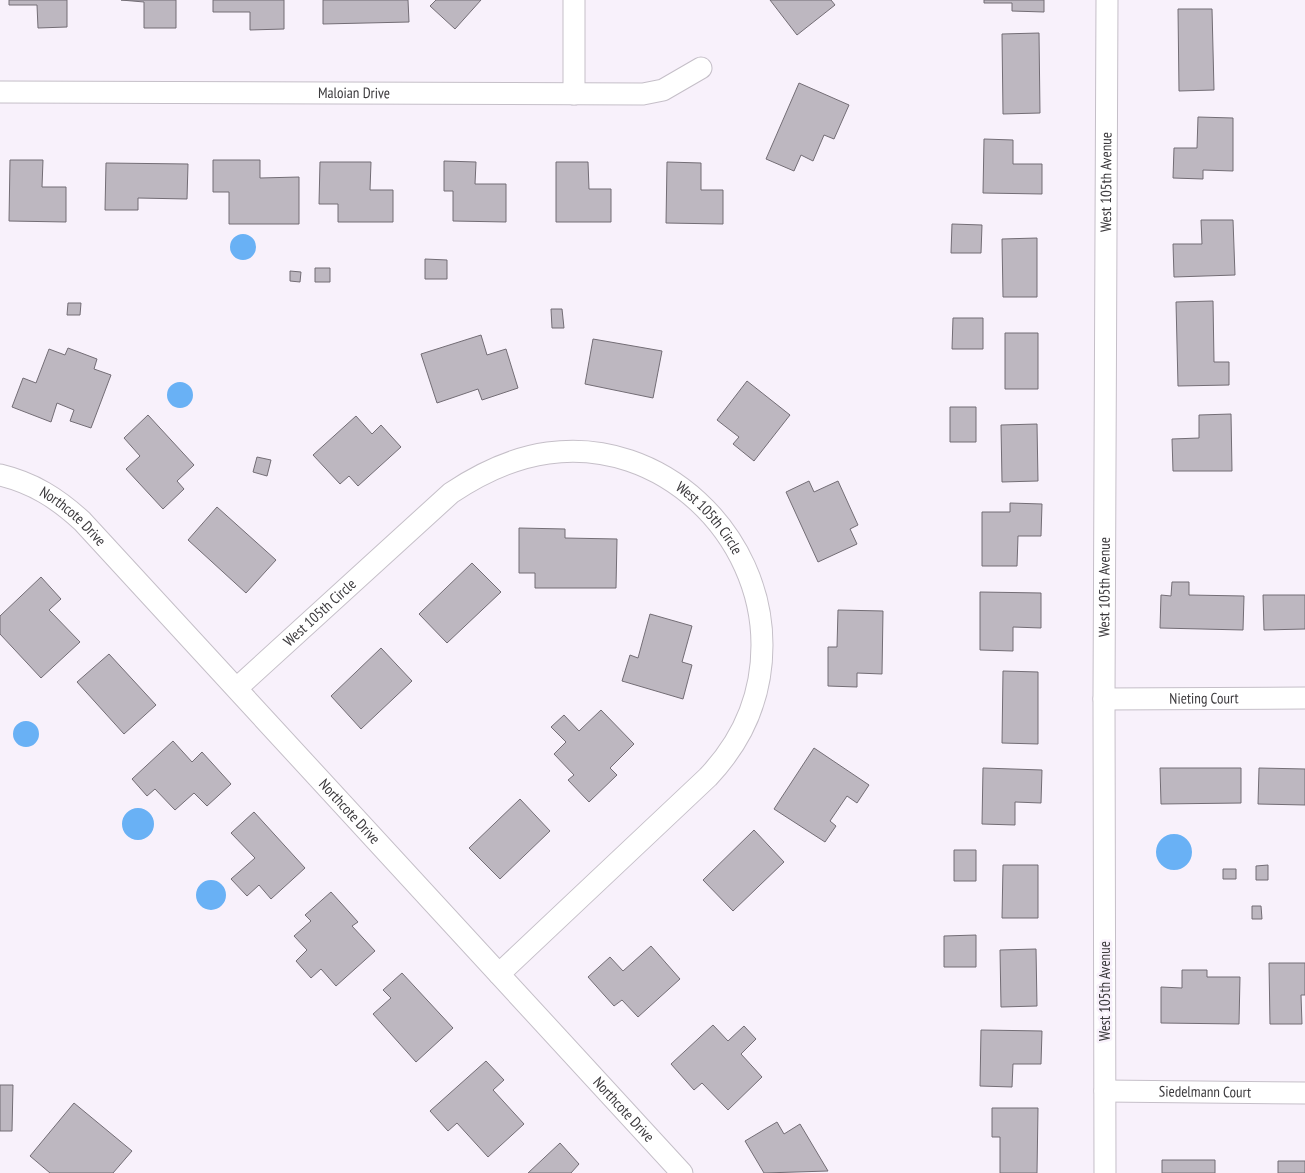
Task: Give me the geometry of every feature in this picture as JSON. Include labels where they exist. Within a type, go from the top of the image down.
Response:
[{"type":"street","points":[[574,0],[574,94]]},
{"type":"street","name":"West 105th Avenue","points":[[1105,1173],[1104,699],[1107,0]]},
{"type":"street","name":"Maloian Drive","points":[[0,92],[643,94],[663,90],[701,68]]},
{"type":"street","name":"West 105th Circle","points":[[237,688],[451,493],[480,475],[506,464],[550,453],[574,452],[617,458],[636,463],[673,481],[716,519],[740,554],[756,590],[760,611],[762,630],[761,675],[751,714],[730,750],[713,772],[499,974]]},
{"type":"street","name":"Northcote Drive","points":[[0,475],[36,486],[67,507],[237,688],[682,1173]]},
{"type":"street","name":"Nieting Court","points":[[1104,699],[1305,698]]},
{"type":"street","name":"Siedelmann Court","points":[[1105,1091],[1305,1093]]},
{"type":"water","points":[[243,234],[252,238],[256,247],[252,256],[243,260],[234,256],[230,247],[234,238]]},
{"type":"water","points":[[180,382],[189,386],[193,395],[189,404],[180,408],[171,404],[167,395],[171,386]]},
{"type":"water","points":[[26,721],[35,725],[39,734],[35,743],[26,747],[17,743],[13,734],[17,725]]},
{"type":"water","points":[[138,808],[150,812],[154,824],[150,836],[138,840],[126,836],[122,824],[126,812]]},
{"type":"water","points":[[1174,834],[1187,839],[1192,852],[1187,865],[1174,870],[1161,865],[1156,852],[1161,839]]},
{"type":"water","points":[[211,880],[217,881],[225,889],[225,901],[217,909],[211,910],[205,909],[197,901],[196,895],[197,889],[205,881]]},
{"type":"building","points":[[9,0],[67,0],[67,27],[38,28],[37,5],[9,5]]},
{"type":"building","points":[[121,0],[176,0],[176,28],[144,28],[144,2]]},
{"type":"building","points":[[213,0],[284,0],[284,29],[250,30],[250,12],[213,12]]},
{"type":"building","points":[[323,0],[408,0],[409,22],[323,24]]},
{"type":"building","points":[[436,0],[481,0],[455,29],[430,6]]},
{"type":"building","points":[[770,0],[831,0],[835,5],[797,35]]},
{"type":"building","points":[[984,0],[1044,0],[1044,12],[1012,11],[1012,3],[984,3]]},
{"type":"building","points":[[1178,9],[1212,9],[1214,90],[1179,91]]},
{"type":"building","points":[[1039,33],[1040,113],[1003,114],[1002,34]]},
{"type":"building","points":[[799,83],[849,105],[834,139],[824,135],[813,161],[801,155],[794,171],[766,159]]},
{"type":"building","points":[[1198,117],[1233,118],[1233,171],[1203,170],[1203,179],[1173,178],[1174,148],[1197,148]]},
{"type":"building","points":[[984,139],[1013,140],[1013,164],[1042,164],[1042,194],[983,193]]},
{"type":"building","points":[[10,160],[43,160],[42,187],[66,187],[66,222],[9,221]]},
{"type":"building","points":[[213,160],[260,160],[260,178],[299,177],[299,224],[229,224],[229,192],[213,192]]},
{"type":"building","points":[[444,161],[476,162],[475,184],[506,184],[506,222],[453,221],[453,191],[444,191]]},
{"type":"building","points":[[320,162],[371,162],[370,190],[393,190],[393,222],[338,222],[338,204],[319,204]]},
{"type":"building","points":[[556,162],[588,162],[589,189],[611,189],[611,222],[556,222]]},
{"type":"building","points":[[667,162],[701,163],[701,190],[723,190],[723,224],[666,223]]},
{"type":"building","points":[[106,163],[188,164],[187,199],[138,198],[138,210],[105,210]]},
{"type":"building","points":[[1201,220],[1233,220],[1235,275],[1174,277],[1173,244],[1202,244]]},
{"type":"building","points":[[952,224],[982,225],[981,253],[951,253]]},
{"type":"building","points":[[1037,238],[1037,297],[1003,297],[1002,239]]},
{"type":"building","points":[[425,259],[447,260],[447,279],[425,279]]},
{"type":"building","points":[[315,268],[330,268],[330,282],[315,282]]},
{"type":"building","points":[[290,271],[301,272],[300,282],[290,281]]},
{"type":"building","points":[[1213,301],[1214,362],[1229,362],[1229,385],[1178,386],[1176,302]]},
{"type":"building","points":[[68,303],[81,303],[80,315],[67,315]]},
{"type":"building","points":[[551,309],[562,309],[564,328],[552,328]]},
{"type":"building","points":[[953,318],[983,318],[983,349],[952,349]]},
{"type":"building","points":[[1005,333],[1038,333],[1038,389],[1005,389]]},
{"type":"building","points":[[481,335],[487,355],[506,349],[518,388],[482,400],[478,389],[437,403],[421,354]]},
{"type":"building","points":[[593,339],[662,351],[653,398],[585,384]]},
{"type":"building","points":[[68,348],[97,359],[94,369],[111,375],[91,428],[70,421],[74,410],[57,403],[51,422],[12,407],[23,378],[36,383],[49,349],[65,355]]},
{"type":"building","points":[[747,381],[790,415],[754,461],[733,444],[739,437],[717,420]]},
{"type":"building","points":[[950,407],[976,407],[976,442],[950,442]]},
{"type":"building","points":[[1231,414],[1232,471],[1173,471],[1172,439],[1199,438],[1199,415]]},
{"type":"building","points":[[148,415],[194,465],[177,481],[184,489],[163,509],[126,469],[140,456],[124,438]]},
{"type":"building","points":[[356,416],[372,434],[381,425],[401,447],[358,486],[349,476],[340,484],[313,455]]},
{"type":"building","points":[[1037,424],[1038,481],[1002,482],[1001,425]]},
{"type":"building","points":[[257,457],[271,460],[267,476],[253,472]]},
{"type":"building","points":[[809,481],[814,492],[838,481],[858,525],[850,529],[857,544],[818,562],[786,492]]},
{"type":"building","points":[[1010,503],[1042,504],[1041,536],[1018,536],[1017,566],[982,566],[982,512],[1010,512]]},
{"type":"building","points":[[217,507],[276,560],[246,593],[188,540]]},
{"type":"building","points":[[519,528],[565,529],[565,538],[617,539],[616,588],[535,588],[535,573],[519,573]]},
{"type":"building","points":[[472,563],[501,592],[447,643],[419,614]]},
{"type":"building","points":[[41,577],[61,599],[49,610],[80,642],[41,678],[0,634],[0,616]]},
{"type":"building","points":[[1172,582],[1189,582],[1189,595],[1244,596],[1243,630],[1160,628],[1161,595],[1171,596]]},
{"type":"building","points":[[980,592],[1041,593],[1041,628],[1013,627],[1013,651],[980,650]]},
{"type":"building","points":[[1263,595],[1305,595],[1305,629],[1264,630]]},
{"type":"building","points":[[838,610],[883,611],[882,674],[857,673],[857,687],[828,686],[828,647],[837,647]]},
{"type":"building","points":[[650,614],[692,626],[682,662],[692,665],[683,699],[622,681],[630,655],[638,658]]},
{"type":"building","points":[[381,648],[412,681],[361,729],[331,696]]},
{"type":"building","points":[[109,654],[156,705],[124,734],[77,682]]},
{"type":"building","points":[[1003,671],[1038,672],[1038,744],[1002,743]]},
{"type":"building","points":[[601,710],[634,744],[610,768],[617,775],[589,802],[568,780],[574,775],[554,754],[566,742],[551,727],[564,715],[579,731]]},
{"type":"building","points":[[173,741],[192,762],[202,752],[231,784],[207,806],[194,793],[175,810],[155,789],[147,796],[132,779]]},
{"type":"building","points":[[814,748],[869,785],[857,803],[847,796],[830,821],[836,826],[825,842],[774,809]]},
{"type":"building","points":[[983,768],[1042,770],[1041,803],[1015,802],[1015,825],[982,824]]},
{"type":"building","points":[[1160,768],[1241,768],[1241,803],[1161,804]]},
{"type":"building","points":[[1259,768],[1305,769],[1305,805],[1258,804]]},
{"type":"building","points":[[520,799],[550,831],[500,879],[469,848]]},
{"type":"building","points":[[254,812],[305,868],[271,899],[259,885],[247,896],[231,879],[255,858],[231,833]]},
{"type":"building","points":[[754,830],[784,862],[733,911],[703,880]]},
{"type":"building","points":[[954,850],[976,850],[976,881],[954,881]]},
{"type":"building","points":[[1003,865],[1038,865],[1038,918],[1002,918]]},
{"type":"building","points":[[1268,865],[1268,880],[1256,880],[1256,866]]},
{"type":"building","points":[[1223,869],[1236,869],[1236,879],[1223,879]]},
{"type":"building","points":[[331,892],[358,922],[352,926],[375,951],[336,986],[321,969],[311,978],[296,961],[307,950],[294,936],[311,921],[305,915]]},
{"type":"building","points":[[1252,906],[1261,906],[1262,919],[1252,919]]},
{"type":"building","points":[[976,935],[976,967],[944,967],[944,936]]},
{"type":"building","points":[[651,946],[680,979],[638,1017],[622,1000],[614,1006],[588,977],[610,957],[623,971]]},
{"type":"building","points":[[1036,949],[1037,1006],[1001,1007],[1000,950]]},
{"type":"building","points":[[1269,963],[1305,963],[1305,995],[1301,995],[1302,1024],[1270,1024]]},
{"type":"building","points":[[1182,970],[1207,970],[1207,977],[1240,977],[1239,1024],[1161,1023],[1161,987],[1182,988]]},
{"type":"building","points":[[402,973],[453,1028],[416,1062],[373,1014],[391,998],[383,990]]},
{"type":"building","points":[[713,1025],[728,1041],[744,1026],[756,1039],[741,1054],[762,1077],[728,1110],[702,1083],[694,1090],[671,1064]]},
{"type":"building","points":[[981,1030],[1042,1031],[1041,1064],[1013,1064],[1012,1087],[980,1086]]},
{"type":"building","points":[[486,1061],[504,1080],[493,1090],[524,1124],[488,1157],[457,1123],[448,1131],[430,1111]]},
{"type":"building","points":[[0,1085],[13,1085],[12,1131],[0,1131]]},
{"type":"building","points":[[74,1103],[132,1151],[113,1173],[50,1173],[30,1156]]},
{"type":"building","points":[[992,1108],[1038,1108],[1037,1173],[1000,1173],[1000,1137],[992,1137]]},
{"type":"building","points":[[777,1122],[784,1134],[800,1124],[828,1171],[764,1173],[745,1141]]},
{"type":"building","points":[[560,1143],[579,1164],[571,1173],[528,1173]]},
{"type":"building","points":[[1162,1160],[1215,1160],[1215,1173],[1162,1173]]},
{"type":"building","points":[[1278,1161],[1305,1161],[1305,1173],[1278,1173]]}]
